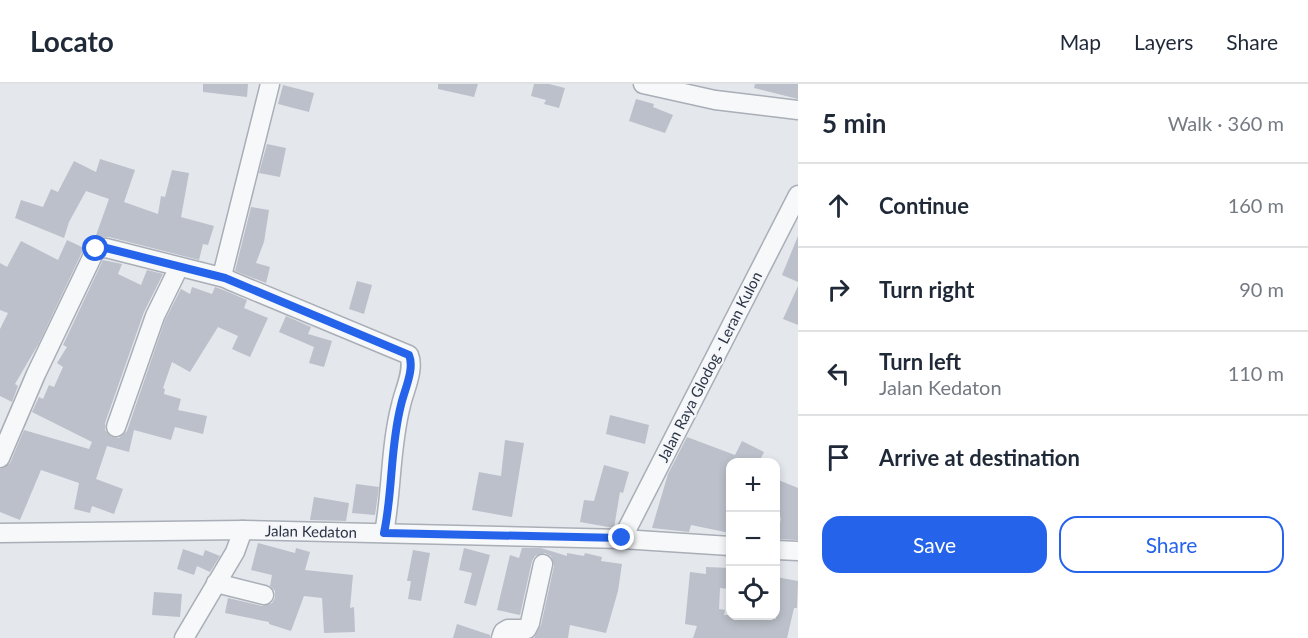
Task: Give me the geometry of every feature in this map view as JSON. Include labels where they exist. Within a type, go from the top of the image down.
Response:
[{"type":"street","points":[[225,278],[224,266],[270,84]]},
{"type":"street","points":[[643,84],[715,100],[798,110]]},
{"type":"street","name":"Jalan Raya Glodog - Leran Kulon","points":[[622,538],[798,195]]},
{"type":"street","points":[[0,458],[36,374],[96,249],[106,248],[225,278],[409,355],[411,367],[396,424],[390,504],[384,533]]},
{"type":"street","points":[[117,427],[155,316],[178,267]]},
{"type":"street","points":[[184,638],[235,552],[243,530]]},
{"type":"street","name":"Jalan Kedaton","points":[[0,533],[243,530],[622,538],[726,546]]},
{"type":"street","points":[[780,550],[798,552]]},
{"type":"street","points":[[501,638],[503,632],[508,629],[527,629],[543,564]]},
{"type":"street","points":[[216,583],[264,595]]},
{"type":"building","points":[[203,84],[248,84],[247,97],[203,92]]},
{"type":"building","points":[[438,84],[478,84],[474,97],[438,89]]},
{"type":"building","points":[[534,84],[549,84],[565,88],[559,108],[544,104],[546,100],[531,96]]},
{"type":"building","points":[[755,84],[798,84],[798,99],[754,88]]},
{"type":"building","points":[[283,85],[314,93],[309,112],[278,104]]},
{"type":"building","points":[[636,99],[654,104],[653,107],[673,115],[665,133],[629,121]]},
{"type":"building","points":[[267,144],[286,148],[280,177],[259,173]]},
{"type":"building","points":[[100,159],[135,170],[124,202],[158,214],[161,196],[165,197],[172,170],[189,173],[181,217],[214,226],[208,245],[203,244],[199,260],[109,237],[95,238],[109,199],[86,191],[69,222],[64,238],[15,218],[21,200],[43,207],[51,189],[58,192],[74,161],[96,172]]},
{"type":"building","points":[[251,207],[269,210],[264,242],[256,263],[270,267],[266,283],[235,271]]},
{"type":"building","points":[[798,236],[798,282],[782,275]]},
{"type":"building","points":[[67,240],[84,248],[39,343],[15,384],[18,386],[12,402],[0,396],[0,329],[8,313],[0,310],[0,263],[7,267],[21,241],[58,260]]},
{"type":"building","points":[[103,260],[122,264],[118,274],[141,285],[147,270],[163,274],[144,312],[105,423],[105,430],[112,437],[119,438],[127,431],[165,320],[181,289],[190,294],[192,287],[212,294],[215,287],[221,289],[247,300],[244,308],[268,318],[250,357],[232,349],[238,336],[218,327],[190,372],[172,362],[163,388],[165,389],[164,394],[181,399],[178,410],[207,416],[203,434],[175,427],[171,440],[134,430],[129,452],[107,446],[96,479],[123,489],[114,514],[92,506],[90,513],[74,509],[79,483],[41,470],[20,520],[0,512],[0,469],[10,463],[24,430],[89,449],[92,442],[32,412],[39,397],[43,399],[49,385],[54,387],[63,367],[57,363],[67,347],[63,345]]},
{"type":"building","points":[[357,281],[372,285],[364,314],[349,309]]},
{"type":"building","points":[[798,286],[798,325],[783,319]]},
{"type":"building","points":[[286,316],[311,327],[308,334],[332,341],[324,367],[309,363],[314,347],[279,332]]},
{"type":"building","points":[[610,415],[649,425],[645,444],[606,434]]},
{"type":"building","points":[[687,437],[735,455],[742,441],[764,452],[761,458],[726,458],[726,532],[691,525],[689,532],[652,528],[668,474]]},
{"type":"building","points":[[505,440],[524,443],[512,517],[472,510],[479,472],[501,476]]},
{"type":"building","points":[[604,465],[629,472],[623,493],[620,492],[614,528],[580,522],[584,500],[594,501]]},
{"type":"building","points":[[780,481],[798,488],[798,540],[780,539]]},
{"type":"building","points":[[356,484],[379,487],[375,515],[352,513]]},
{"type":"building","points":[[314,497],[349,503],[346,521],[310,520]]},
{"type":"building","points":[[258,543],[295,553],[296,548],[310,552],[305,570],[353,575],[350,608],[354,607],[355,632],[324,633],[322,598],[304,596],[291,631],[269,624],[269,622],[225,613],[228,598],[262,606],[272,603],[275,598],[275,591],[270,586],[272,575],[251,570]]},
{"type":"building","points":[[464,548],[490,555],[476,606],[464,603],[472,573],[459,570]]},
{"type":"building","points":[[522,548],[541,548],[567,556],[567,553],[584,556],[585,553],[602,557],[601,561],[622,564],[618,591],[606,633],[570,625],[568,638],[534,638],[541,625],[554,566],[551,556],[545,553],[535,556],[532,561],[520,615],[497,610],[510,555],[519,558]]},
{"type":"building","points":[[183,549],[203,556],[205,550],[220,556],[210,572],[197,566],[194,575],[177,569]]},
{"type":"building","points":[[413,550],[430,553],[421,601],[408,599],[411,581],[407,581]]},
{"type":"building","points":[[706,567],[726,568],[726,589],[720,588],[719,609],[725,610],[726,620],[780,620],[780,578],[798,581],[797,608],[794,608],[787,638],[693,638],[697,626],[685,624],[690,572],[706,574]]},
{"type":"building","points":[[154,592],[182,594],[180,617],[152,615]]},
{"type":"building","points":[[457,624],[490,635],[490,638],[453,638]]},
{"type":"route","points":[[96,249],[106,248],[225,278],[409,355],[411,367],[396,424],[390,504],[384,533],[622,538]]}]
